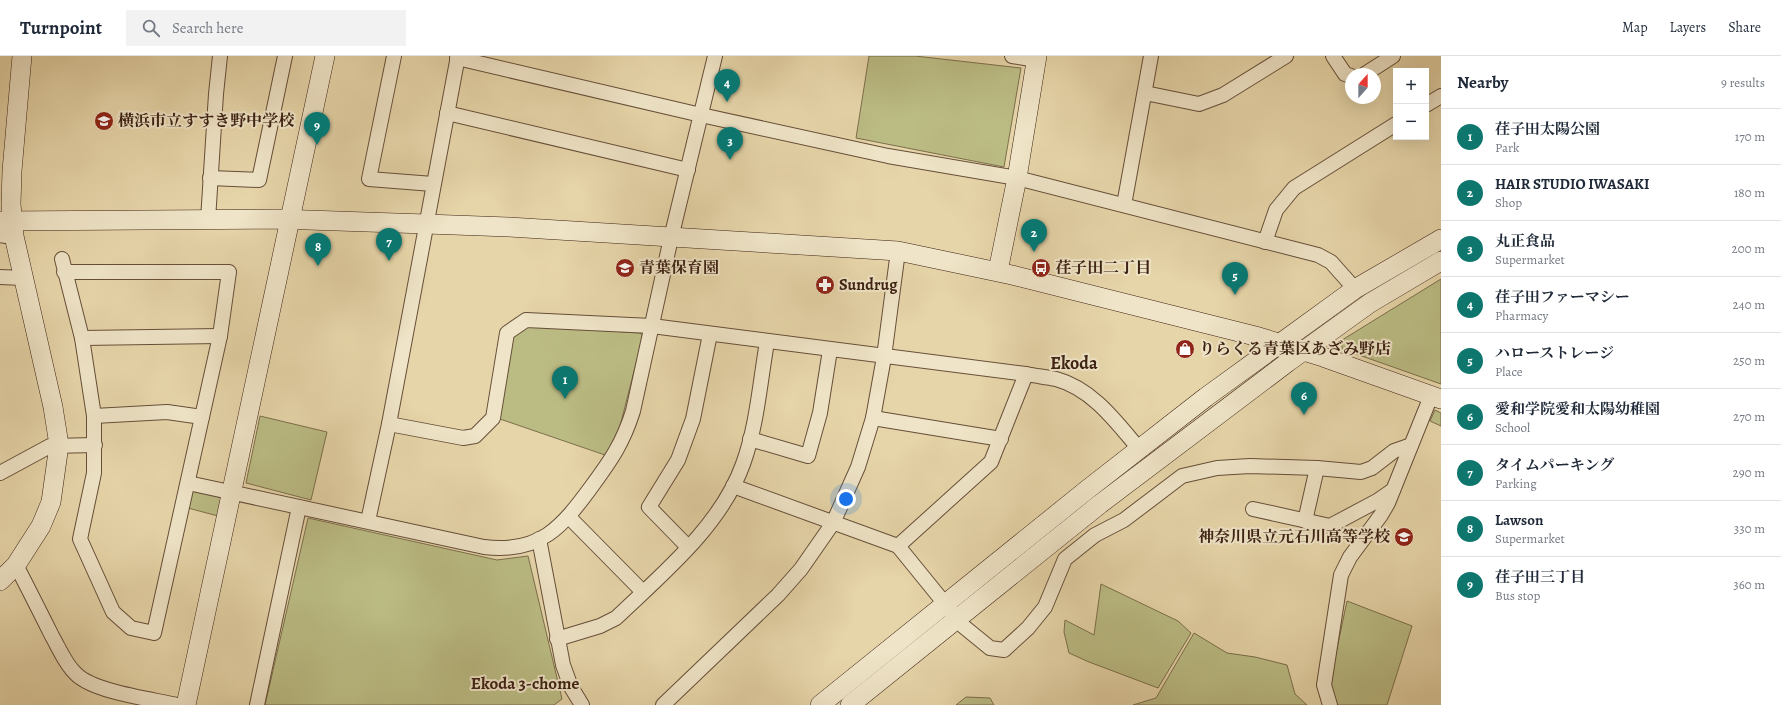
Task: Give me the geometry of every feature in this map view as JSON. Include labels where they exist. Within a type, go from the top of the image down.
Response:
[{"type":"street","points":[[0,581],[16,565],[41,526],[51,502],[60,446],[55,414],[23,278],[4,228],[11,204],[12,171],[22,56]]},
{"type":"street","points":[[208,220],[216,94],[220,56]]},
{"type":"street","points":[[210,178],[258,180],[285,56]]},
{"type":"street","points":[[186,705],[325,56]]},
{"type":"street","points":[[394,56],[369,179],[433,184]]},
{"type":"street","points":[[188,483],[484,547],[501,549],[517,547],[539,539],[553,531],[569,517],[612,459],[627,430],[633,411],[671,238],[715,56]]},
{"type":"street","points":[[998,272],[1017,178],[1037,58],[1012,56]]},
{"type":"street","points":[[1124,205],[1151,56]]},
{"type":"street","points":[[1145,93],[1199,104],[1223,95],[1286,56]]},
{"type":"street","points":[[1333,56],[1345,74]]},
{"type":"street","points":[[1374,68],[1393,56]]},
{"type":"street","points":[[368,521],[389,424],[458,57],[701,115],[888,156],[1017,178],[1318,255],[1331,262],[1355,289]]},
{"type":"street","points":[[1429,104],[1441,96]]},
{"type":"street","points":[[447,113],[688,170]]},
{"type":"street","points":[[1265,242],[1276,210],[1294,188],[1393,126]]},
{"type":"street","points":[[4,228],[208,220],[290,220],[509,227],[898,251],[998,272],[1279,344],[1323,357],[1436,398],[1411,445],[1381,516],[1350,557],[1341,575],[1324,685],[1330,705]]},
{"type":"street","points":[[820,705],[945,606],[1088,489],[1140,450],[1206,397],[1355,289],[1441,239]]},
{"type":"street","points":[[663,705],[778,595],[802,569],[833,523],[858,467],[873,418],[884,356],[898,251]]},
{"type":"street","points":[[850,705],[1100,504],[1302,351],[1370,303],[1441,261]]},
{"type":"street","points":[[63,266],[229,272],[220,336],[154,633],[131,628],[113,612],[80,539],[94,473],[94,416],[82,338],[63,266]]},
{"type":"street","points":[[0,278],[23,278]]},
{"type":"street","points":[[389,424],[463,438],[475,436],[493,418],[507,333],[526,320],[652,326],[767,342],[1026,374],[1057,380],[1088,395],[1112,416],[1140,450]]},
{"type":"street","points":[[688,547],[649,507],[678,460],[693,419],[710,334]]},
{"type":"street","points":[[82,338],[220,336]]},
{"type":"street","points":[[558,638],[600,626],[616,618],[688,547],[710,523],[733,486],[743,464],[750,440],[767,342]]},
{"type":"street","points":[[750,440],[808,456],[820,413],[830,350]]},
{"type":"street","points":[[898,546],[991,462],[1026,374]]},
{"type":"street","points":[[94,416],[167,412],[202,417]]},
{"type":"street","points":[[873,418],[1001,439]]},
{"type":"street","points":[[0,473],[43,449],[60,446],[95,445]]},
{"type":"street","points":[[733,486],[898,546],[957,620],[985,645],[990,648],[1004,650],[1028,628],[1044,607],[1065,559],[1096,535],[1124,520],[1182,476],[1217,468],[1250,466],[1317,468],[1361,472],[1372,468],[1394,451],[1411,445]]},
{"type":"street","points":[[1305,521],[1317,468]]},
{"type":"street","points":[[1253,509],[1330,526],[1377,501],[1393,490]]},
{"type":"street","points":[[257,705],[299,507]]},
{"type":"street","points":[[569,517],[643,592]]},
{"type":"street","points":[[539,539],[563,665],[577,703]]},
{"type":"street","points":[[16,565],[57,645],[68,665],[76,675],[91,684],[106,689],[177,705]]},
{"type":"green space","points":[[869,56],[915,56],[1021,68],[1004,167],[856,138]]},
{"type":"green space","points":[[1441,279],[1441,384],[1342,349],[1342,340]]},
{"type":"green space","points":[[525,325],[640,333],[643,336],[617,438],[605,455],[500,419],[511,340]]},
{"type":"green space","points":[[1435,410],[1441,413],[1441,426],[1430,421]]},
{"type":"green space","points":[[260,416],[327,432],[311,500],[246,483]]},
{"type":"green space","points":[[193,489],[223,496],[218,516],[188,508]]},
{"type":"green space","points":[[308,518],[497,560],[528,556],[562,699],[554,705],[265,705]]},
{"type":"green space","points":[[1101,584],[1178,621],[1191,633],[1158,688],[1069,653],[1064,632],[1065,620],[1094,635]]},
{"type":"green space","points":[[1347,601],[1412,626],[1387,705],[1338,705],[1334,699],[1331,677]]},
{"type":"green space","points":[[1194,633],[1227,653],[1255,657],[1287,665],[1295,694],[1307,705],[1133,705],[1156,698]]},
{"type":"green space","points":[[966,697],[990,698],[994,705],[956,705]]},
{"type":"place","name":"荏子田ファーマシー","points":[[727,102]]},
{"type":"place","name":"横浜市立すすき野中学校","points":[[104,121]]},
{"type":"place","name":"荏子田三丁目","points":[[317,145]]},
{"type":"place","name":"丸正食品","points":[[730,160]]},
{"type":"place","name":"HAIR STUDIO IWASAKI","points":[[1034,252]]},
{"type":"place","name":"タイムパーキング","points":[[389,261]]},
{"type":"place","name":"Lawson","points":[[318,266]]},
{"type":"place","name":"青葉保育園","points":[[625,268]]},
{"type":"place","name":"荏子田二丁目","points":[[1041,268]]},
{"type":"place","name":"Sundrug","points":[[825,285]]},
{"type":"place","name":"ハローストレージ","points":[[1235,295]]},
{"type":"place","name":"りらくる青葉区あざみ野店","points":[[1185,349]]},
{"type":"place","name":"荏子田太陽公園","points":[[565,399]]},
{"type":"place","name":"愛和学院愛和太陽幼稚園","points":[[1304,415]]},
{"type":"place","name":"神奈川県立元石川高等学校","points":[[1404,537]]},
{"type":"district","name":"Ekoda","points":[[1074,363]]},
{"type":"district","name":"Ekoda 3-chome","points":[[525,683]]}]
